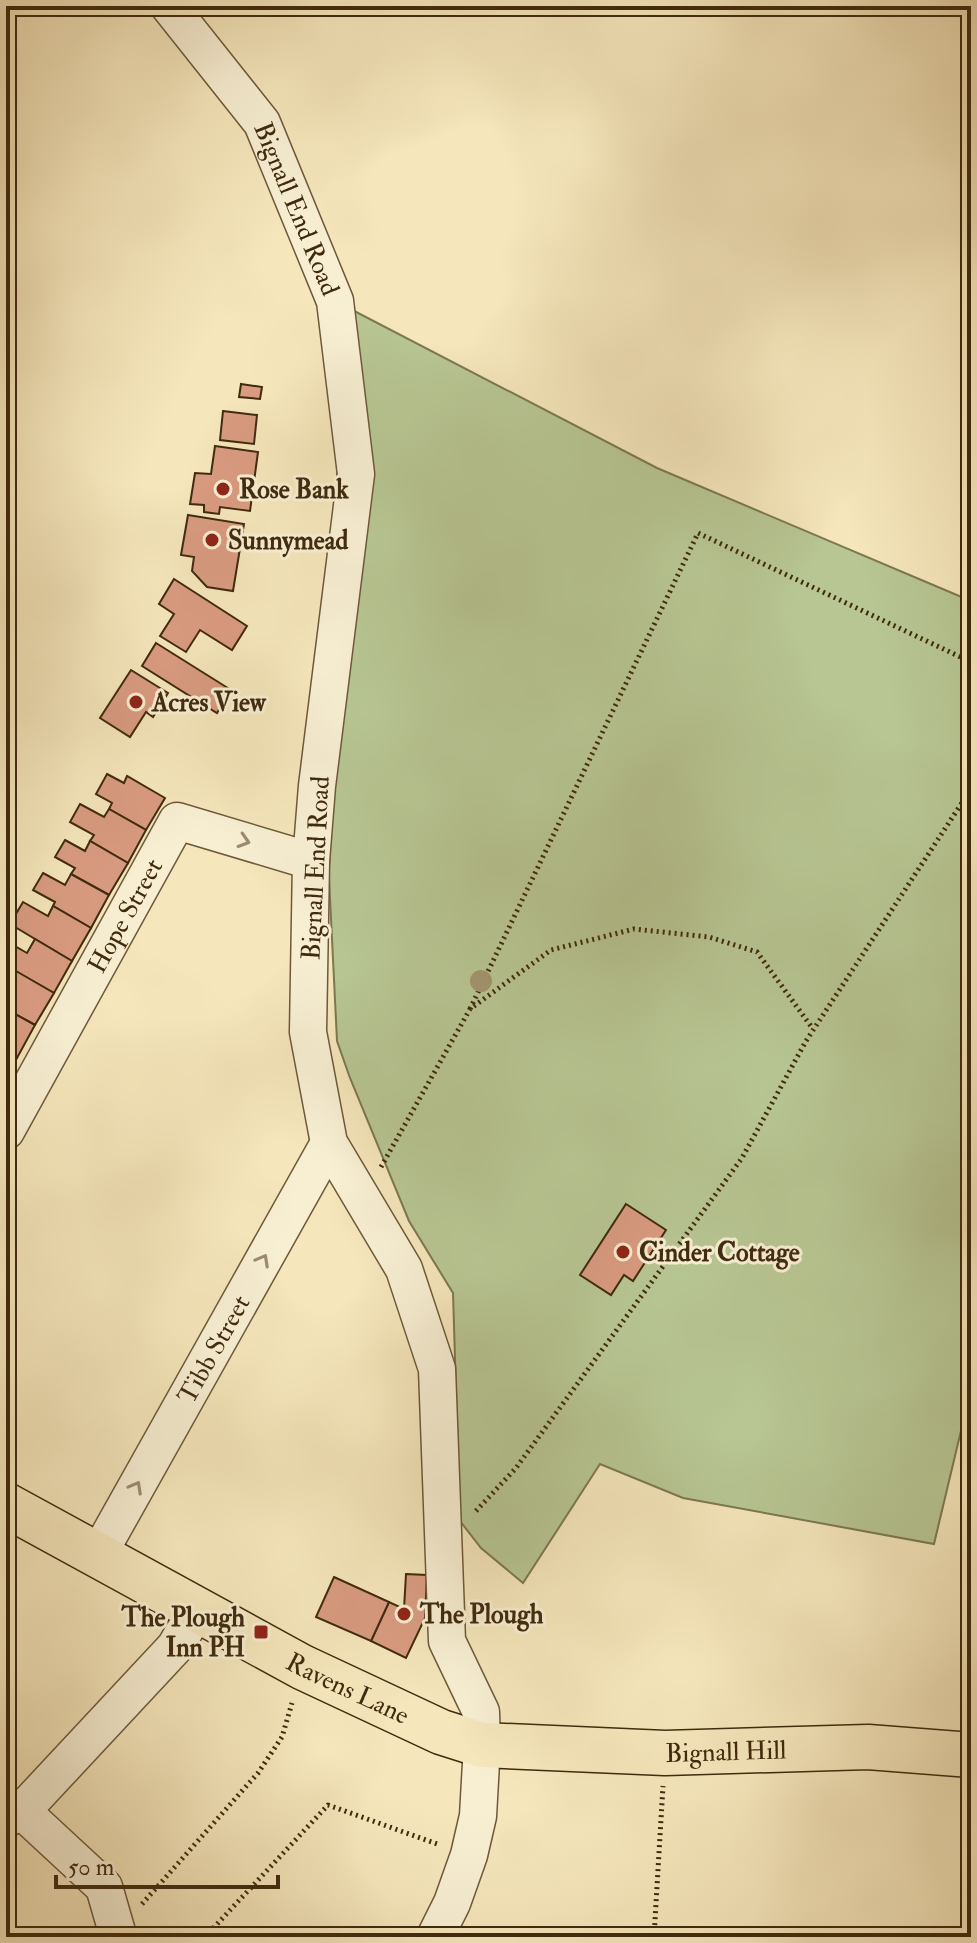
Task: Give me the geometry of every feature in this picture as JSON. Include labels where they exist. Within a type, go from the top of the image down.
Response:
[{"type":"main road","name":"Ravens Lane","points":[[6,1505],[302,1667],[441,1732],[482,1745]]},
{"type":"main road","name":"Bignall Hill","points":[[482,1745],[665,1753],[868,1747],[971,1755]]},
{"type":"street","name":"Bignall End Road","points":[[169,6],[262,123],[335,301],[356,474],[317,786],[311,861],[308,1032],[329,1143],[404,1269],[437,1369],[447,1641],[481,1712],[482,1745],[478,1816],[469,1855],[452,1903],[435,1937]]},
{"type":"street","name":"Hope Street","points":[[6,1131],[177,821],[311,861]]},
{"type":"street","name":"Tibb Street","points":[[98,1555],[329,1143]]},
{"type":"street","points":[[116,1934],[104,1887],[14,1815],[175,1647],[197,1610]]},
{"type":"path","points":[[362,1200],[470,1009],[698,533],[971,662]]},
{"type":"path","points":[[445,1538],[482,1505],[516,1468],[742,1158],[813,1029],[971,789]]},
{"type":"path","points":[[470,1009],[551,950],[634,929],[709,937],[757,952],[813,1029]]},
{"type":"path","points":[[116,1934],[258,1773],[282,1737],[302,1667]]},
{"type":"path","points":[[654,1937],[665,1753]]},
{"type":"path","points":[[205,1937],[328,1805],[469,1855]]},
{"type":"green space","points":[[335,301],[657,468],[971,601],[971,1389],[934,1544],[683,1498],[600,1464],[523,1583],[481,1548],[460,1521],[453,1293],[409,1221],[337,1041],[326,816],[339,611]]},
{"type":"building","points":[[241,384],[262,387],[260,399],[239,397]]},
{"type":"building","points":[[223,411],[257,415],[254,444],[220,440]]},
{"type":"building","name":"Rose Bank","points":[[215,446],[258,452],[250,511],[220,507],[219,514],[204,512],[204,505],[190,504],[195,473],[211,474]]},
{"type":"building","name":"Sunnymead","points":[[188,515],[244,524],[233,591],[207,587],[192,571],[194,557],[181,555]]},
{"type":"building","points":[[174,579],[247,626],[232,650],[200,630],[186,652],[160,636],[174,614],[159,604]]},
{"type":"building","points":[[156,643],[231,690],[217,713],[142,666]]},
{"type":"building","name":"Acres View","points":[[131,670],[168,693],[153,717],[146,712],[130,737],[100,718]]},
{"type":"building","points":[[107,774],[124,783],[127,776],[165,798],[146,830],[109,809],[112,803],[96,794]]},
{"type":"building","points":[[80,804],[104,817],[109,809],[146,830],[128,863],[90,841],[94,835],[70,822]]},
{"type":"building","points":[[65,840],[85,851],[90,841],[128,863],[109,895],[71,874],[75,868],[55,857]]},
{"type":"building","points":[[43,873],[65,885],[71,874],[109,895],[91,928],[53,906],[55,902],[33,890]]},
{"type":"building","points":[[23,902],[48,916],[53,906],[91,928],[72,961],[10,924]]},
{"type":"building","points":[[35,939],[72,961],[54,993],[6,966],[6,941],[27,953]]},
{"type":"building","points":[[16,971],[54,993],[35,1025],[6,1009],[6,981],[9,983]]},
{"type":"building","points":[[6,1009],[35,1025],[17,1058],[6,1052]]},
{"type":"building","points":[[6,1052],[17,1058],[6,1077]]},
{"type":"building","name":"Cinder Cottage","points":[[626,1204],[666,1230],[633,1281],[624,1275],[611,1295],[580,1275]]},
{"type":"building","name":"The Plough","points":[[406,1574],[427,1575],[425,1618],[406,1658],[371,1641],[389,1602],[404,1609]]},
{"type":"building","points":[[334,1577],[389,1602],[371,1641],[316,1617]]},
{"type":"place","name":"Rose Bank","points":[[223,489]]},
{"type":"place","name":"Sunnymead","points":[[212,540]]},
{"type":"place","name":"Acres View","points":[[136,702]]},
{"type":"place","name":"Cinder Cottage","points":[[623,1252]]},
{"type":"place","name":"The Plough","points":[[404,1614]]},
{"type":"place","name":"The Plough Inn PH","points":[[261,1632]]}]
